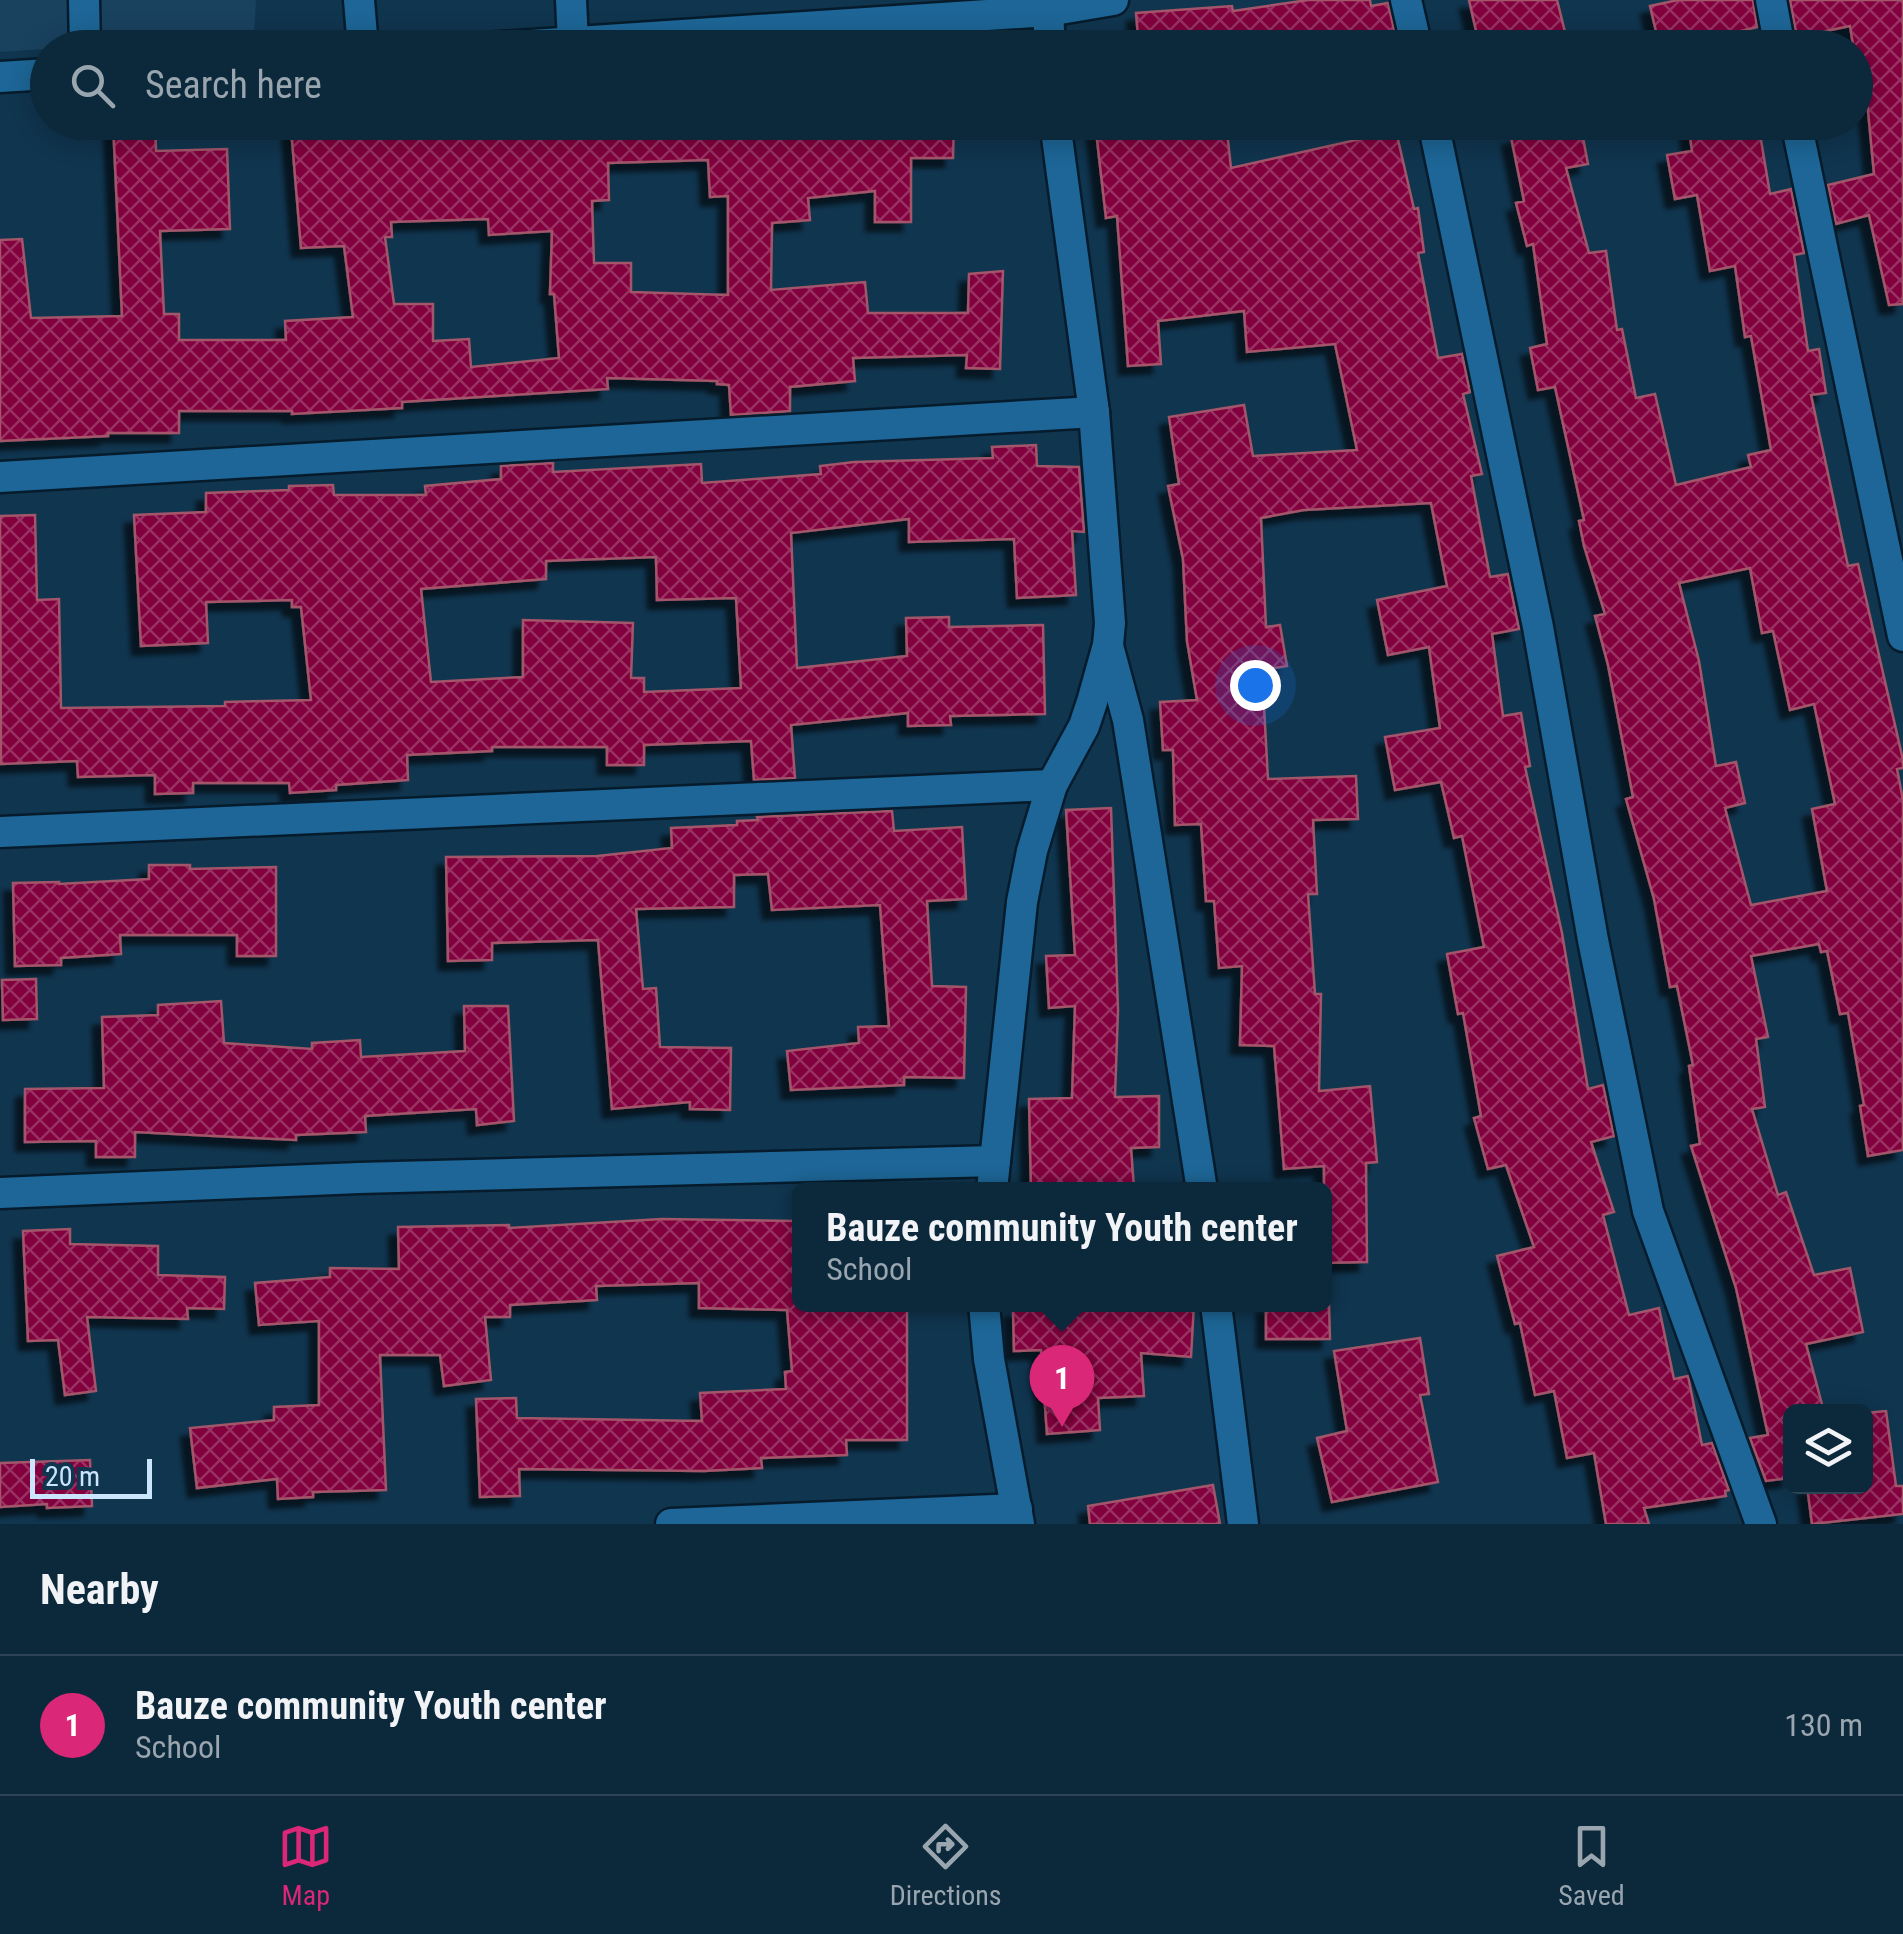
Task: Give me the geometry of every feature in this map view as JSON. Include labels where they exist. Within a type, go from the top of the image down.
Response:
[{"type":"street","points":[[84,0],[85,30]]},
{"type":"street","points":[[359,0],[362,30]]},
{"type":"street","points":[[571,0],[572,30]]},
{"type":"street","points":[[760,30],[1048,10],[1113,0]]},
{"type":"street","points":[[1406,0],[1413,30]]},
{"type":"street","points":[[1771,0],[1777,30]]},
{"type":"street","points":[[1048,10],[1049,30]]},
{"type":"street","points":[[0,78],[30,76]]},
{"type":"street","points":[[0,1193],[359,1178],[994,1175],[1022,902],[1032,851],[1052,785],[1084,726],[1108,645],[1110,623],[1094,412],[1057,140]]},
{"type":"street","points":[[1438,140],[1534,608],[1648,1211],[1761,1524]]},
{"type":"street","points":[[1800,140],[1903,636]]},
{"type":"street","points":[[0,477],[1094,412]]},
{"type":"street","points":[[1108,645],[1128,720],[1201,1182]]},
{"type":"street","points":[[0,832],[1052,785]]},
{"type":"street","points":[[672,1524],[1018,1516],[988,1359],[985,1312]]},
{"type":"street","points":[[1217,1312],[1243,1524]]},
{"type":"shaded area","points":[[0,0],[256,0],[254,30],[30,30],[30,50],[0,52]]},
{"type":"building","points":[[1308,0],[1370,0],[1371,6],[1388,3],[1394,30],[1137,30],[1136,13],[1232,6],[1233,11]]},
{"type":"building","points":[[1469,0],[1557,0],[1564,30],[1476,30]]},
{"type":"building","points":[[1678,0],[1753,0],[1757,27],[1656,30],[1650,6]]},
{"type":"building","points":[[1790,0],[1903,0],[1903,304],[1889,305],[1869,215],[1836,224],[1828,185],[1874,174],[1873,30],[1851,30],[1850,26],[1796,30]]},
{"type":"building","points":[[114,140],[156,140],[156,151],[227,149],[230,229],[160,231],[164,314],[179,314],[179,340],[286,340],[285,321],[353,317],[344,246],[301,248],[292,140],[954,140],[953,158],[911,158],[911,222],[875,222],[875,191],[808,198],[810,220],[772,223],[771,290],[865,282],[868,313],[968,313],[969,274],[1003,271],[1000,369],[966,368],[967,355],[853,358],[855,381],[790,387],[790,411],[731,415],[729,385],[717,381],[607,378],[608,389],[402,402],[402,408],[292,414],[179,411],[179,433],[108,433],[0,441],[0,240],[22,239],[31,318],[122,316]],"holes":[[[708,160],[710,197],[728,196],[728,295],[631,292],[631,263],[594,263],[592,201],[609,200],[608,163]],[[488,219],[489,235],[552,231],[550,294],[554,294],[559,358],[471,367],[469,339],[433,341],[433,304],[394,304],[385,237],[392,237],[391,222]]]},
{"type":"building","points":[[1097,140],[1228,140],[1231,168],[1356,140],[1398,140],[1414,209],[1418,208],[1424,252],[1418,253],[1438,358],[1462,354],[1470,392],[1463,394],[1482,474],[1471,476],[1490,577],[1508,574],[1519,629],[1492,634],[1503,716],[1521,713],[1530,766],[1525,767],[1562,933],[1588,1089],[1603,1085],[1614,1136],[1591,1142],[1614,1212],[1603,1215],[1629,1315],[1659,1308],[1674,1379],[1688,1376],[1702,1445],[1712,1443],[1729,1490],[1725,1491],[1726,1496],[1644,1508],[1649,1524],[1606,1524],[1594,1453],[1567,1458],[1554,1391],[1535,1395],[1520,1323],[1515,1324],[1497,1256],[1534,1247],[1506,1165],[1488,1169],[1474,1118],[1481,1116],[1463,1013],[1458,1014],[1447,954],[1484,947],[1462,836],[1454,838],[1441,782],[1395,790],[1385,737],[1440,728],[1429,647],[1388,655],[1377,600],[1447,586],[1431,503],[1304,510],[1261,518],[1266,627],[1280,625],[1287,666],[1262,670],[1268,779],[1356,776],[1358,819],[1313,820],[1317,894],[1308,894],[1315,994],[1321,994],[1319,1091],[1370,1086],[1377,1162],[1366,1163],[1367,1262],[1332,1263],[1332,1182],[1324,1182],[1324,1166],[1284,1169],[1274,1046],[1240,1045],[1242,966],[1219,968],[1214,901],[1206,901],[1201,824],[1175,825],[1173,750],[1163,750],[1160,702],[1197,700],[1187,641],[1183,559],[1168,486],[1179,484],[1169,417],[1244,405],[1253,456],[1357,450],[1335,344],[1247,352],[1244,311],[1158,321],[1161,364],[1128,366],[1117,216],[1106,218]]},
{"type":"building","points":[[1512,140],[1583,140],[1588,164],[1566,168],[1589,253],[1606,251],[1617,330],[1622,329],[1636,398],[1655,394],[1676,485],[1751,467],[1748,455],[1771,450],[1751,336],[1745,337],[1735,266],[1710,271],[1697,195],[1675,199],[1667,155],[1692,151],[1690,140],[1761,140],[1770,194],[1791,189],[1804,253],[1794,255],[1808,351],[1819,349],[1826,393],[1811,395],[1848,566],[1858,564],[1903,760],[1903,768],[1897,769],[1903,800],[1903,1150],[1868,1156],[1860,1106],[1864,1105],[1848,1013],[1840,1014],[1827,951],[1821,952],[1819,944],[1751,956],[1768,1037],[1756,1039],[1765,1107],[1752,1109],[1778,1195],[1786,1192],[1814,1275],[1850,1268],[1863,1332],[1806,1344],[1822,1404],[1783,1404],[1783,1479],[1766,1481],[1750,1438],[1768,1435],[1736,1288],[1691,1146],[1700,1144],[1689,1066],[1693,1065],[1677,986],[1670,987],[1654,899],[1626,799],[1633,797],[1595,616],[1605,614],[1584,546],[1579,521],[1584,520],[1555,387],[1538,390],[1530,348],[1547,344],[1533,244],[1527,246],[1516,203],[1524,201]],"holes":[[[1750,568],[1762,633],[1773,631],[1790,710],[1814,704],[1835,804],[1812,809],[1827,891],[1751,905],[1725,808],[1745,803],[1736,762],[1716,766],[1699,661],[1679,583]]]},
{"type":"building","points":[[1036,445],[1037,466],[1079,467],[1084,532],[1072,531],[1076,595],[1017,598],[1014,539],[909,542],[909,519],[791,533],[797,668],[907,656],[906,618],[949,617],[949,627],[1043,625],[1045,714],[950,716],[951,725],[908,726],[908,713],[791,725],[795,778],[754,780],[751,741],[644,745],[644,765],[607,765],[607,747],[492,747],[492,751],[407,755],[408,780],[290,793],[289,783],[193,783],[193,793],[155,794],[155,775],[78,777],[77,761],[1,764],[0,516],[35,515],[37,600],[59,599],[61,708],[225,706],[225,702],[311,700],[301,607],[292,607],[292,600],[206,602],[208,643],[141,646],[134,515],[206,512],[206,493],[289,490],[289,486],[333,485],[334,495],[426,495],[425,486],[501,479],[501,466],[553,463],[553,472],[701,464],[702,483],[821,474],[820,466],[854,462],[993,458],[992,447]],"holes":[[[656,557],[657,600],[736,598],[741,688],[644,692],[644,678],[631,678],[633,623],[523,620],[523,677],[431,682],[421,589],[546,579],[546,561]]]},
{"type":"building","points":[[1111,808],[1118,1010],[1115,1097],[1159,1096],[1159,1147],[1131,1148],[1134,1182],[1031,1182],[1029,1099],[1072,1098],[1075,1006],[1049,1008],[1046,956],[1075,955],[1066,810]]},
{"type":"building","points":[[892,811],[894,831],[962,827],[966,899],[927,901],[932,986],[966,987],[964,1078],[904,1077],[904,1085],[791,1090],[787,1051],[859,1043],[858,1027],[889,1026],[880,905],[772,910],[768,874],[734,875],[734,907],[636,909],[643,989],[656,988],[660,1047],[731,1048],[730,1110],[690,1109],[690,1102],[612,1109],[598,940],[492,943],[492,960],[448,961],[446,857],[597,856],[672,848],[671,828],[737,825],[737,821],[758,820],[757,817]]},
{"type":"building","points":[[149,865],[190,865],[190,869],[276,867],[276,956],[237,956],[237,935],[120,935],[121,954],[61,958],[61,965],[15,966],[13,883],[149,879]]},
{"type":"building","points":[[36,979],[37,1019],[3,1020],[2,980]]},
{"type":"building","points":[[221,1001],[224,1043],[312,1049],[312,1043],[360,1040],[361,1057],[465,1051],[464,1006],[508,1006],[514,1121],[477,1125],[476,1109],[365,1116],[366,1132],[296,1135],[296,1140],[135,1132],[135,1157],[96,1157],[96,1141],[25,1142],[25,1089],[104,1088],[102,1017],[158,1015],[158,1005]]},
{"type":"building","points":[[662,1219],[792,1221],[792,1312],[907,1312],[907,1440],[846,1440],[847,1455],[761,1458],[762,1468],[519,1469],[520,1496],[480,1497],[476,1399],[516,1398],[517,1418],[702,1421],[700,1393],[786,1389],[785,1372],[792,1371],[787,1310],[699,1308],[699,1283],[596,1286],[597,1300],[510,1305],[510,1317],[485,1317],[491,1380],[444,1386],[440,1355],[380,1355],[386,1490],[313,1492],[313,1497],[278,1499],[277,1479],[197,1488],[190,1428],[274,1420],[274,1407],[319,1405],[319,1321],[259,1325],[255,1283],[330,1277],[330,1268],[399,1269],[398,1227],[509,1228]]},
{"type":"building","points":[[70,1229],[70,1244],[158,1246],[158,1275],[225,1277],[224,1309],[187,1308],[188,1319],[87,1317],[96,1391],[65,1395],[58,1340],[28,1341],[23,1231]]},
{"type":"building","points":[[1013,1312],[1194,1312],[1191,1357],[1141,1353],[1144,1396],[1098,1398],[1100,1430],[1047,1434],[1041,1350],[1014,1351]]},
{"type":"building","points":[[1266,1312],[1329,1312],[1330,1339],[1266,1339]]},
{"type":"building","points":[[1420,1338],[1429,1394],[1420,1395],[1438,1482],[1332,1502],[1317,1438],[1347,1431],[1334,1351]]},
{"type":"building","points":[[1886,1411],[1896,1486],[1903,1486],[1903,1514],[1812,1524],[1808,1494],[1873,1494],[1873,1412]]},
{"type":"building","points":[[90,1460],[92,1506],[0,1507],[0,1463]]},
{"type":"building","points":[[1213,1485],[1220,1524],[1090,1524],[1088,1506]]},
{"type":"place","name":"Bauze community Youth center","points":[[1062,1427]]}]
